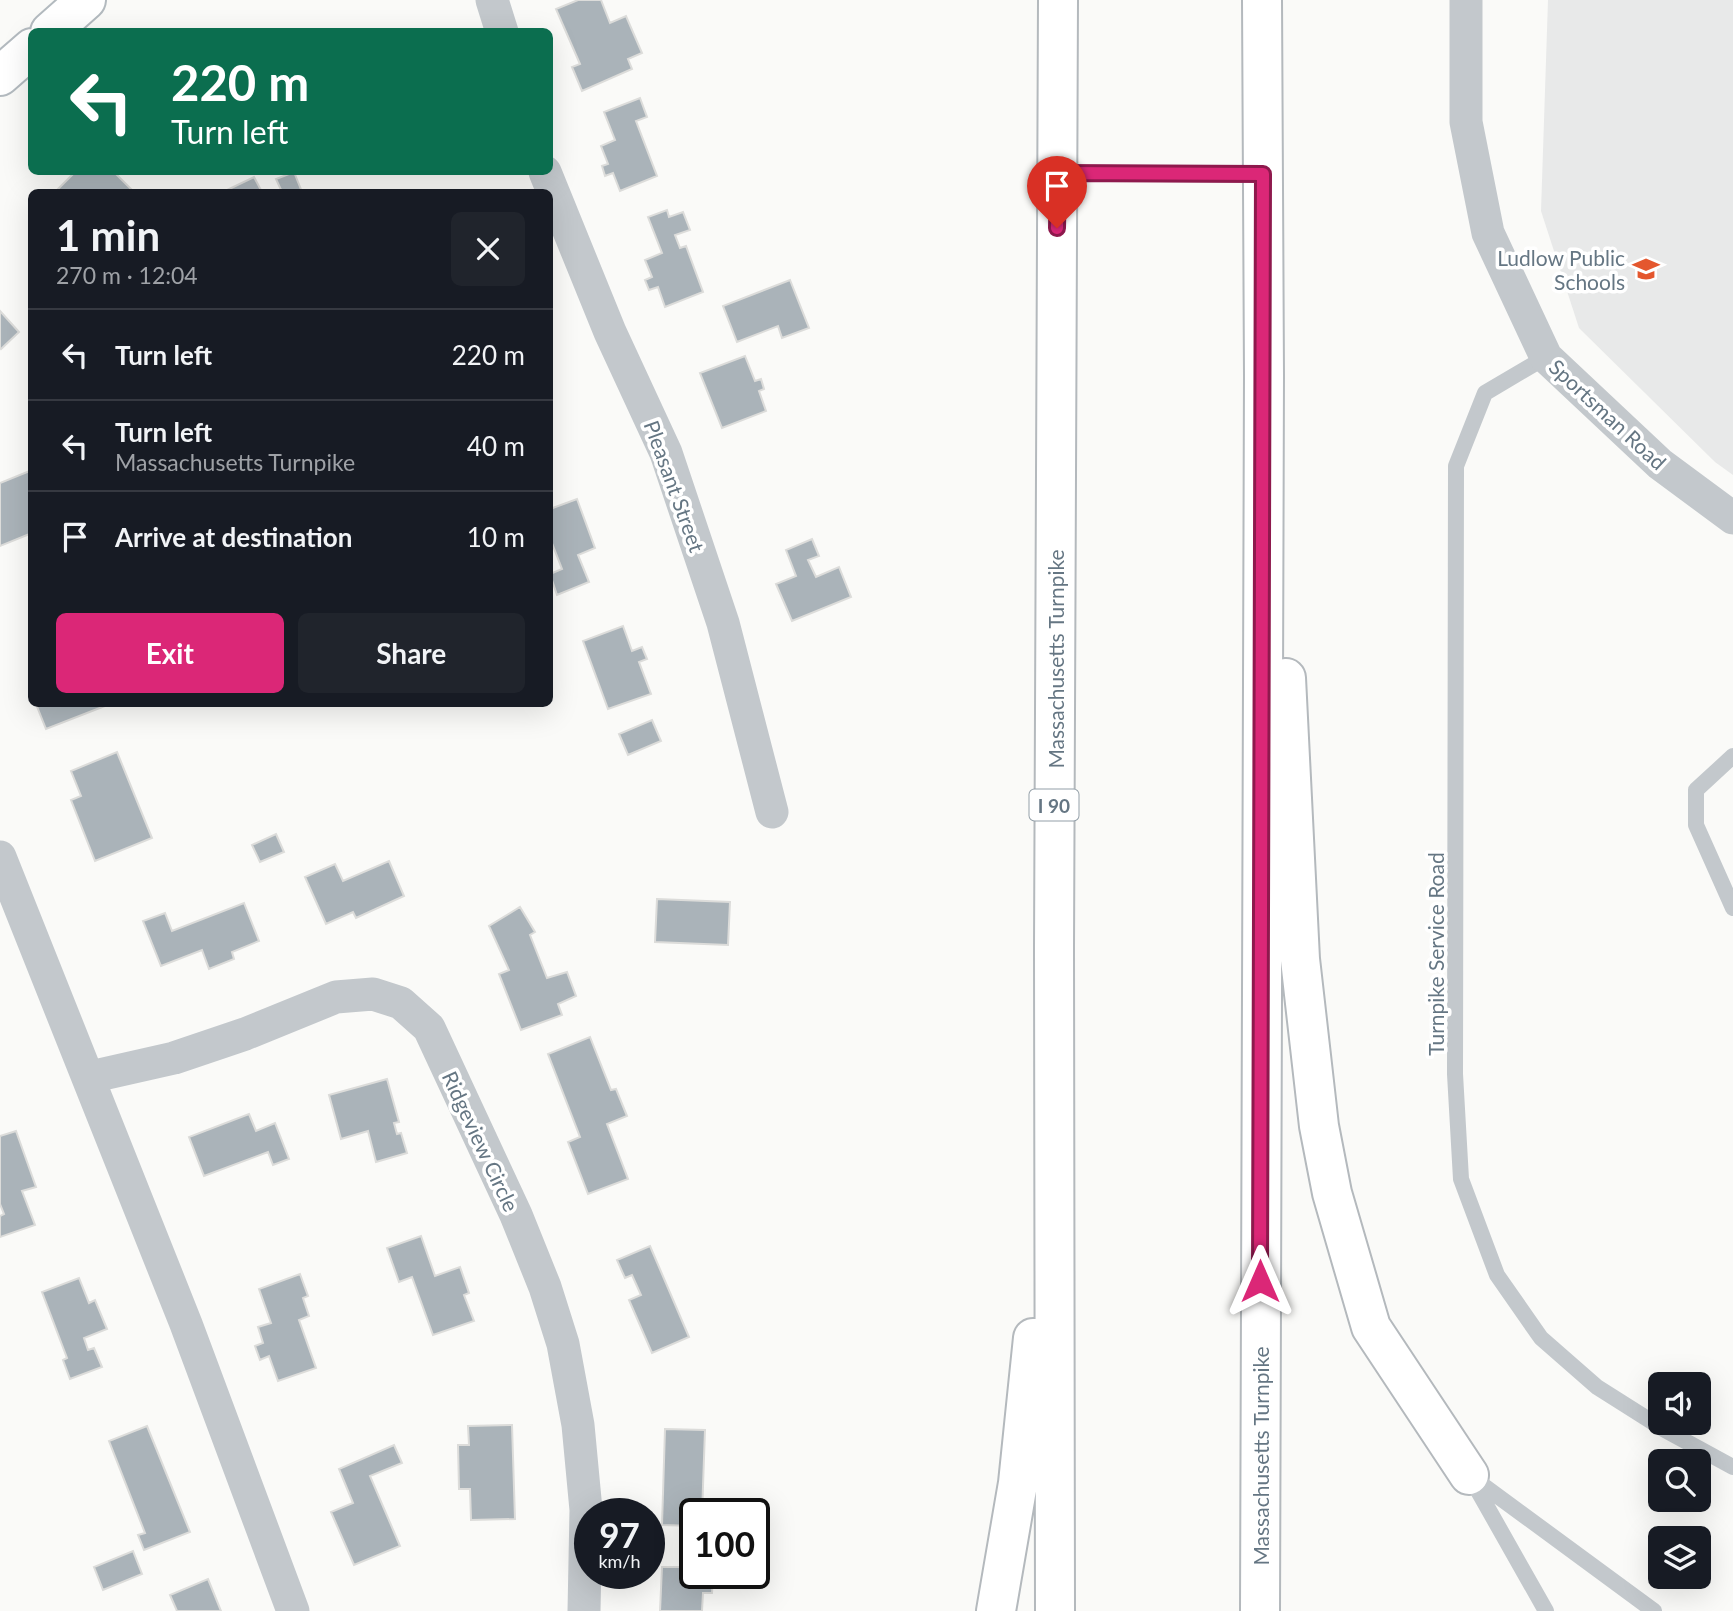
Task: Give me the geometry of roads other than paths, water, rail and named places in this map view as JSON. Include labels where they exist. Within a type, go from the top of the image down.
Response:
[{"type":"main road","points":[[54,28],[86,0]]},
{"type":"main road","name":"Massachusetts Turnpike","points":[[1055,1611],[1058,0]]},
{"type":"main road","name":"Massachusetts Turnpike","points":[[1259,1611],[1264,375],[1262,0]]},
{"type":"main road","points":[[0,76],[28,52]]},
{"type":"main road","points":[[1264,375],[1287,687],[1300,959],[1319,1126],[1332,1194],[1371,1327],[1469,1475]]},
{"type":"main road","points":[[996,1611],[1008,1550],[1025,1423],[1054,1035]]},
{"type":"street","points":[[492,0],[501,28]]},
{"type":"street","name":"Sportsman Road","points":[[1466,0],[1466,122],[1488,233],[1546,356],[1660,464],[1733,518]]},
{"type":"street","name":"Pleasant Street","points":[[553,192],[610,332],[666,453],[723,623],[772,812]]},
{"type":"street","points":[[0,857],[90,1077],[186,1324],[293,1611]]},
{"type":"street","name":"Ridgeview Circle","points":[[90,1077],[174,1058],[245,1034],[336,997],[373,994],[401,1003],[429,1028],[516,1215],[545,1287],[563,1344],[578,1425],[586,1510],[584,1611]]},
{"type":"lane","points":[[1058,173],[1263,174]]},
{"type":"lane","name":"Turnpike Service Road","points":[[1546,356],[1485,393],[1456,466],[1455,1074],[1461,1179],[1497,1275],[1541,1338],[1597,1387],[1665,1430],[1733,1467]]},
{"type":"lane","points":[[1733,756],[1696,790],[1696,825],[1733,908]]},
{"type":"lane","points":[[1469,1475],[1546,1611]]},
{"type":"lane","points":[[1469,1475],[1654,1611]]},
{"type":"place","name":"Ludlow Public Schools","points":[[1646,269]]}]
